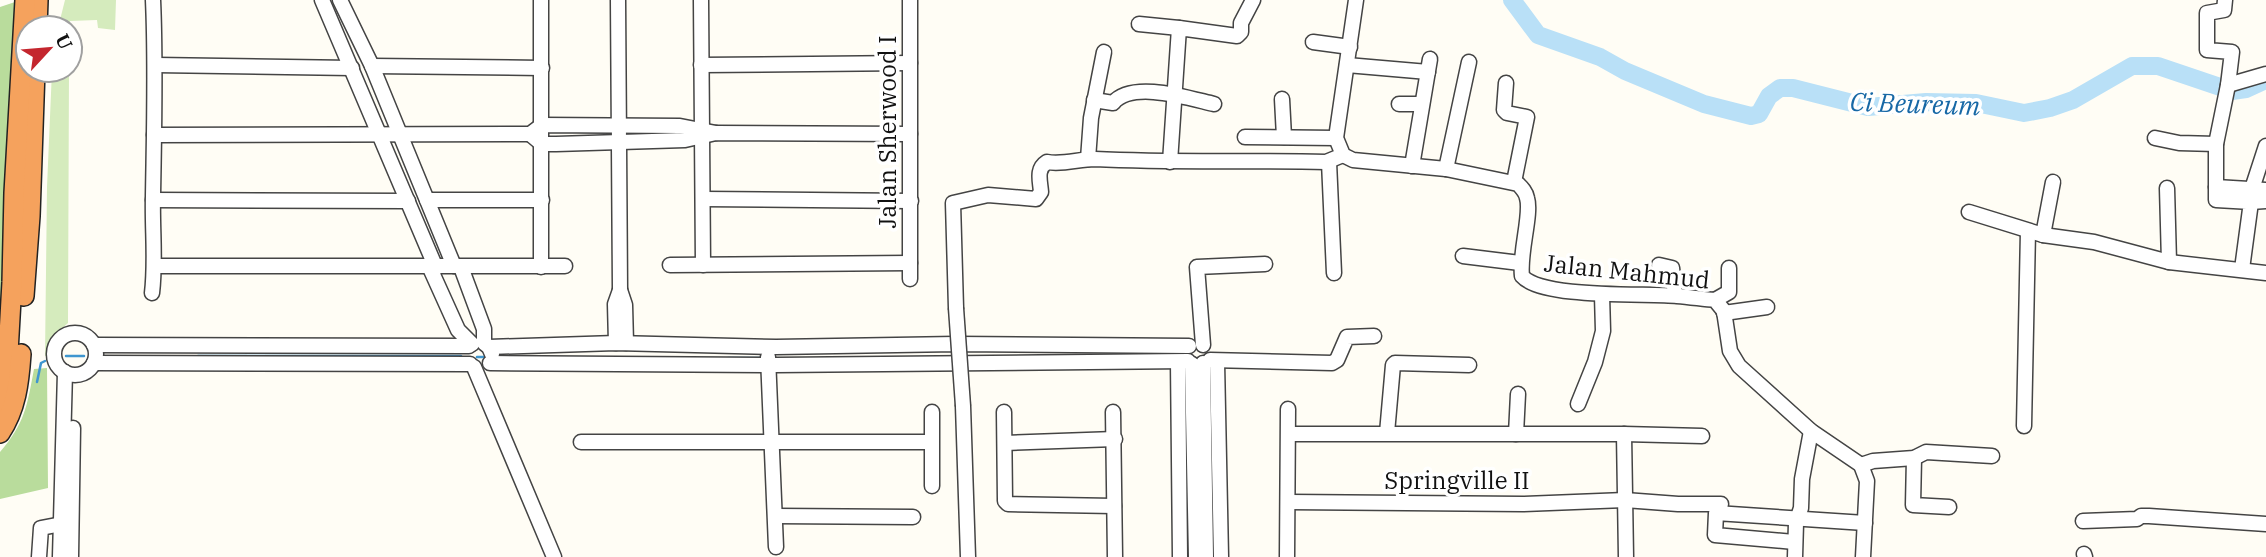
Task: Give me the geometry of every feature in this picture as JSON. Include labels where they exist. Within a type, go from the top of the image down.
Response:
[{"type":"highway","points":[[0,405],[7,370],[14,193],[32,4]]},
{"type":"highway","points":[[0,433],[13,407],[19,384],[30,216],[35,84]]},
{"type":"street","points":[[152,293],[155,266],[153,200],[156,65],[153,0]]},
{"type":"street","points":[[322,0],[408,201],[458,330],[480,342],[492,355],[478,365]]},
{"type":"street","points":[[340,0],[372,66],[457,266],[480,342]]},
{"type":"street","points":[[541,0],[542,68],[536,130],[542,144],[541,267]]},
{"type":"street","points":[[618,0],[620,290],[615,304],[621,343]]},
{"type":"street","points":[[701,0],[701,65],[706,133],[703,265]]},
{"type":"street","name":"Jalan Sherwood I","points":[[910,0],[910,279]]},
{"type":"street","points":[[1139,24],[1237,36],[1253,0]]},
{"type":"street","points":[[1356,0],[1336,138],[1343,155],[1353,160],[1446,169],[1514,182],[1527,117],[1504,110],[1506,83]]},
{"type":"street","points":[[2225,0],[2223,11],[2208,12],[2206,48],[2232,52],[2216,144],[2216,200],[2259,195]]},
{"type":"street","points":[[1170,162],[1179,29]]},
{"type":"street","points":[[1313,42],[1350,47]]},
{"type":"street","points":[[1088,159],[1094,100],[1104,52]]},
{"type":"street","points":[[1446,169],[1469,62]]},
{"type":"street","points":[[701,65],[910,63]]},
{"type":"street","points":[[156,65],[352,68]]},
{"type":"street","points":[[1347,65],[1429,66],[1412,166]]},
{"type":"street","points":[[372,66],[542,68]]},
{"type":"street","points":[[2228,86],[2266,74]]},
{"type":"street","points":[[1094,100],[1113,103],[1117,97],[1129,91],[1175,94],[1214,104]]},
{"type":"street","points":[[1282,99],[1284,137]]},
{"type":"street","points":[[1399,104],[1422,104]]},
{"type":"street","points":[[154,135],[380,135],[618,126],[706,133],[910,134]]},
{"type":"street","points":[[542,144],[618,143],[706,133]]},
{"type":"street","points":[[1245,137],[1336,138]]},
{"type":"street","points":[[2155,138],[2179,144],[2216,144]]},
{"type":"street","points":[[2242,270],[2259,195],[2266,146]]},
{"type":"street","points":[[968,557],[953,203],[988,195],[1036,199],[1041,192],[1041,166],[1047,162],[1088,159],[1329,162],[1343,155]]},
{"type":"street","points":[[1329,162],[1334,273]]},
{"type":"street","name":"Jalan Mahmud","points":[[1514,182],[1525,192],[1528,203],[1520,263],[1522,276],[1532,284],[1602,295],[1675,295],[1715,300],[1722,307],[1730,351],[1739,366],[1811,431],[1861,465]]},
{"type":"street","points":[[2024,426],[2036,233],[2053,182]]},
{"type":"street","points":[[2167,188],[2169,262]]},
{"type":"street","points":[[703,199],[911,201]]},
{"type":"street","points":[[153,200],[408,201]]},
{"type":"street","points":[[427,200],[542,200]]},
{"type":"street","points":[[1969,212],[2036,233],[2094,242],[2169,262],[2266,273]]},
{"type":"street","points":[[1463,257],[1520,263]]},
{"type":"street","name":"Jalan Sherwood I","points":[[670,265],[910,264]]},
{"type":"street","points":[[1196,557],[1197,267],[1265,264]]},
{"type":"street","points":[[1659,265],[1672,267],[1675,295]]},
{"type":"street","points":[[155,266],[565,266]]},
{"type":"street","points":[[1715,300],[1729,292],[1729,268]]},
{"type":"street","points":[[1578,404],[1604,331],[1602,295]]},
{"type":"street","points":[[1724,313],[1767,307]]},
{"type":"street","points":[[77,332],[88,336],[94,345],[94,363],[82,374],[69,373],[58,366],[54,354],[57,342],[67,334],[77,332]]},
{"type":"street","points":[[94,345],[281,339],[621,343],[1332,363],[1337,360],[1347,337],[1374,335]]},
{"type":"street","points":[[480,342],[466,355],[478,365],[484,392],[554,557]]},
{"type":"street","points":[[772,347],[775,410],[771,416],[776,547]]},
{"type":"street","points":[[94,363],[772,365],[941,354]]},
{"type":"street","points":[[1180,557],[1197,358]]},
{"type":"street","points":[[1197,358],[1206,557]]},
{"type":"street","points":[[1197,358],[1221,557]]},
{"type":"street","points":[[1387,433],[1392,365],[1469,365]]},
{"type":"street","points":[[60,557],[66,523],[69,373]]},
{"type":"street","points":[[1516,434],[1518,394]]},
{"type":"street","points":[[1287,557],[1288,409]]},
{"type":"street","points":[[932,412],[932,485]]},
{"type":"street","points":[[1004,412],[1005,501],[1009,504],[1114,506]]},
{"type":"street","points":[[1113,412],[1115,557]]},
{"type":"street","points":[[1811,431],[1802,479],[1801,509],[1798,519],[1794,550],[1716,536],[1716,513],[1798,519],[1865,523]]},
{"type":"street","points":[[1289,434],[1702,436]]},
{"type":"street","points":[[1624,434],[1628,540],[1626,557]]},
{"type":"street","points":[[1005,443],[1115,439]]},
{"type":"street","points":[[581,442],[931,442]]},
{"type":"street","points":[[1863,557],[1867,481],[1861,465],[1873,461],[1914,458],[1926,452],[1992,456]]},
{"type":"street","points":[[1914,458],[1913,505],[1949,507]]},
{"type":"street","name":"Springville II","points":[[1289,502],[1509,504],[1625,500],[1721,504]]},
{"type":"street","points":[[776,516],[913,517]]},
{"type":"street","points":[[2083,521],[2149,516],[2266,524]]},
{"type":"street","points":[[39,557],[41,528],[66,523]]},
{"type":"street","points":[[66,523],[71,557]]},
{"type":"green space","points":[[65,0],[116,0],[115,30],[98,28],[97,20],[84,20],[84,14],[62,14]]},
{"type":"green space","points":[[15,2],[0,384],[0,7]]},
{"type":"green space","points":[[51,84],[69,84],[68,323],[54,337],[48,356],[45,356]]},
{"type":"green space","points":[[47,368],[48,488],[0,499],[0,452],[24,414],[34,369]]},
{"type":"waterway","name":"Ci Beureum","points":[[1512,0],[1538,35],[1600,57],[1625,71],[1704,104],[1751,116],[1759,114],[1769,96],[1780,88],[1793,88],[1868,107],[1926,102],[1976,103],[2024,113],[2073,100],[2132,66],[2158,66],[2232,91],[2246,89],[2266,80]]},
{"type":"waterway","points":[[66,356],[84,356]]},
{"type":"waterway","points":[[198,356],[461,356]]},
{"type":"waterway","points":[[477,357],[486,357]]},
{"type":"waterway","points":[[728,358],[763,358]]},
{"type":"waterway","points":[[37,382],[41,363],[45,361]]}]
